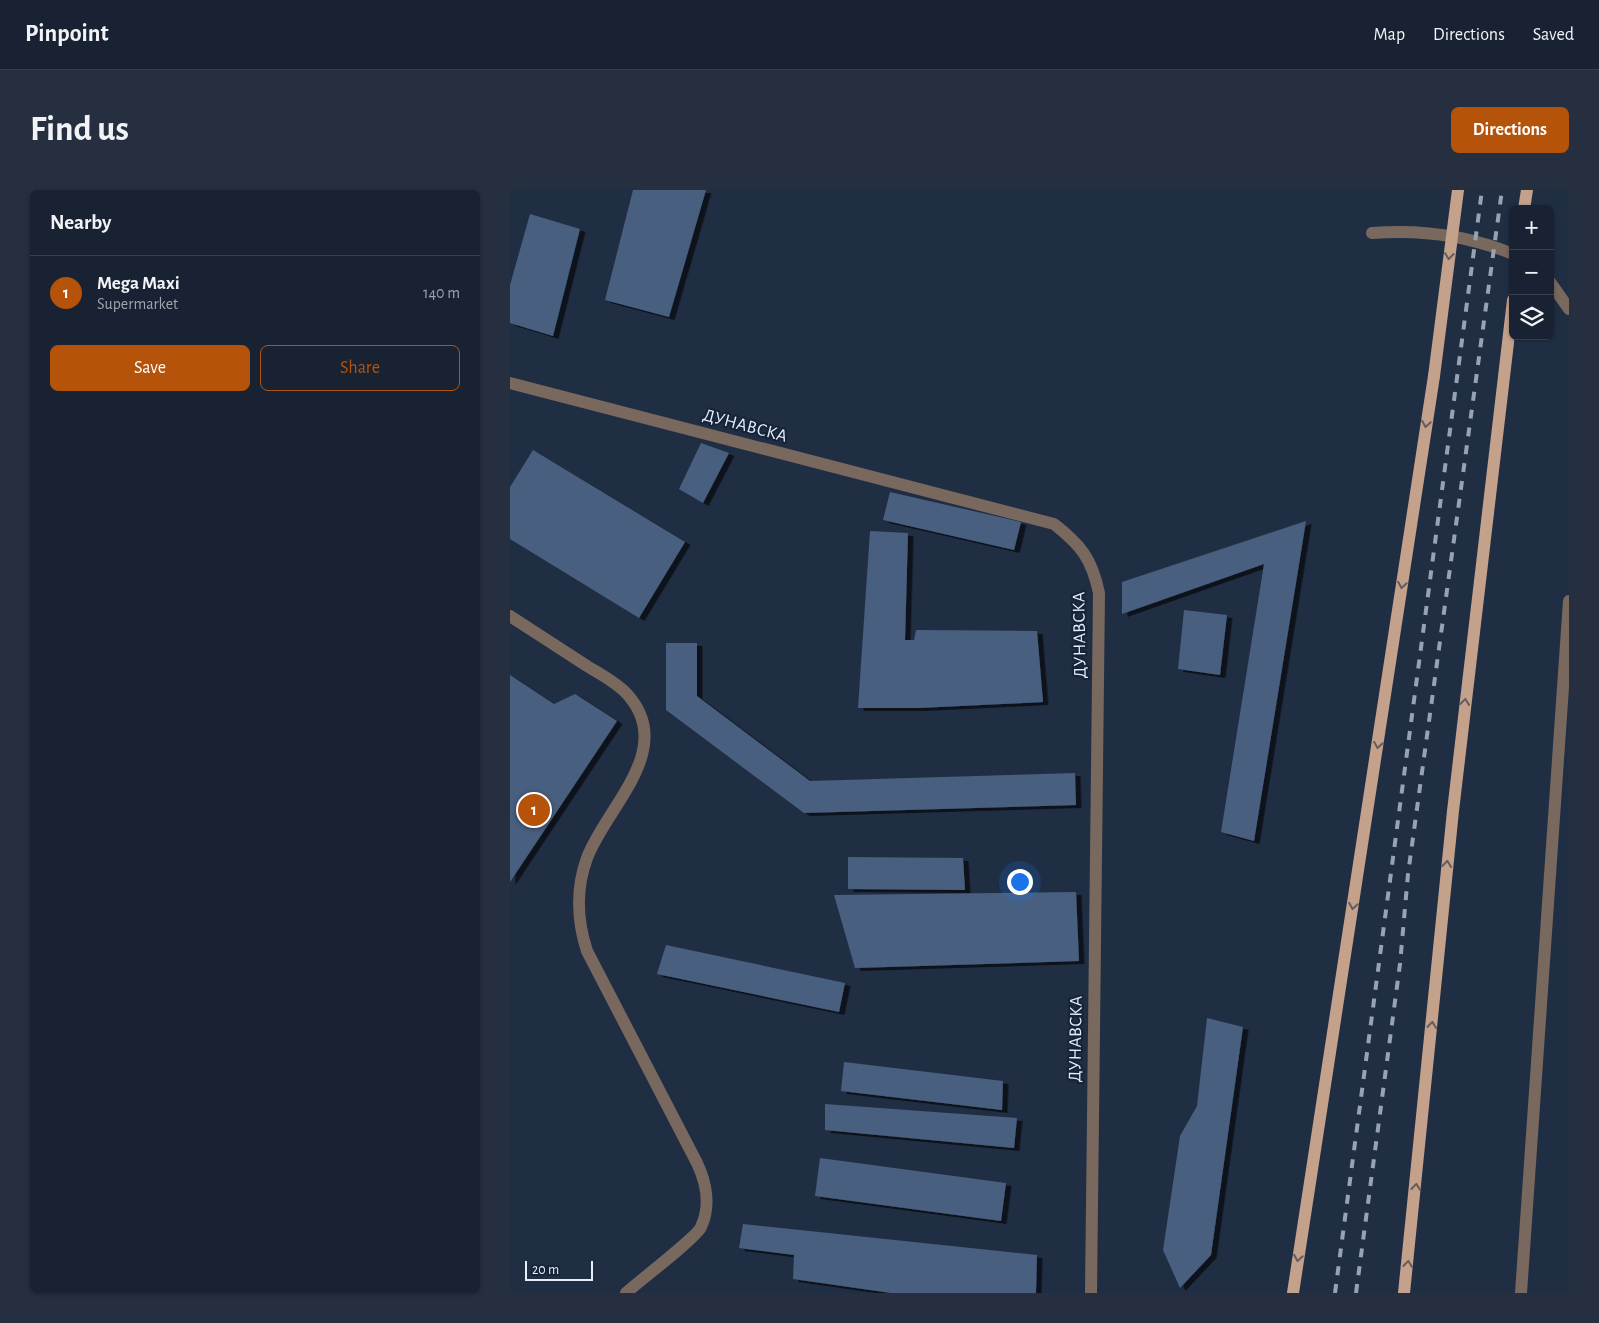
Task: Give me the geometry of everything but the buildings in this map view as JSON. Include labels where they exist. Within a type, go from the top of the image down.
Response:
[{"type":"main road","points":[[1293,1293],[1434,376],[1458,190]]},
{"type":"main road","points":[[1524,205],[1526,190]]},
{"type":"main road","points":[[1404,1293],[1453,811],[1509,331]]},
{"type":"lane","points":[[1372,233],[1405,231],[1455,235],[1509,253]]},
{"type":"lane","points":[[1554,288],[1569,310]]},
{"type":"lane","name":"ДУНАВСКА","points":[[510,383],[1054,524],[1071,538],[1085,554],[1095,571],[1100,593],[1090,1293]]},
{"type":"lane","points":[[1521,1293],[1569,601]]},
{"type":"lane","points":[[510,616],[626,693],[642,716],[645,730],[644,757],[588,857],[580,894],[581,932],[588,951],[697,1163],[706,1187],[707,1200],[701,1228],[626,1293]]},
{"type":"railway","points":[[1335,1293],[1482,190]]},
{"type":"railway","points":[[1356,1293],[1400,964],[1408,874],[1502,190]]},
{"type":"place","name":"Mega Maxi","points":[[534,810]]}]
